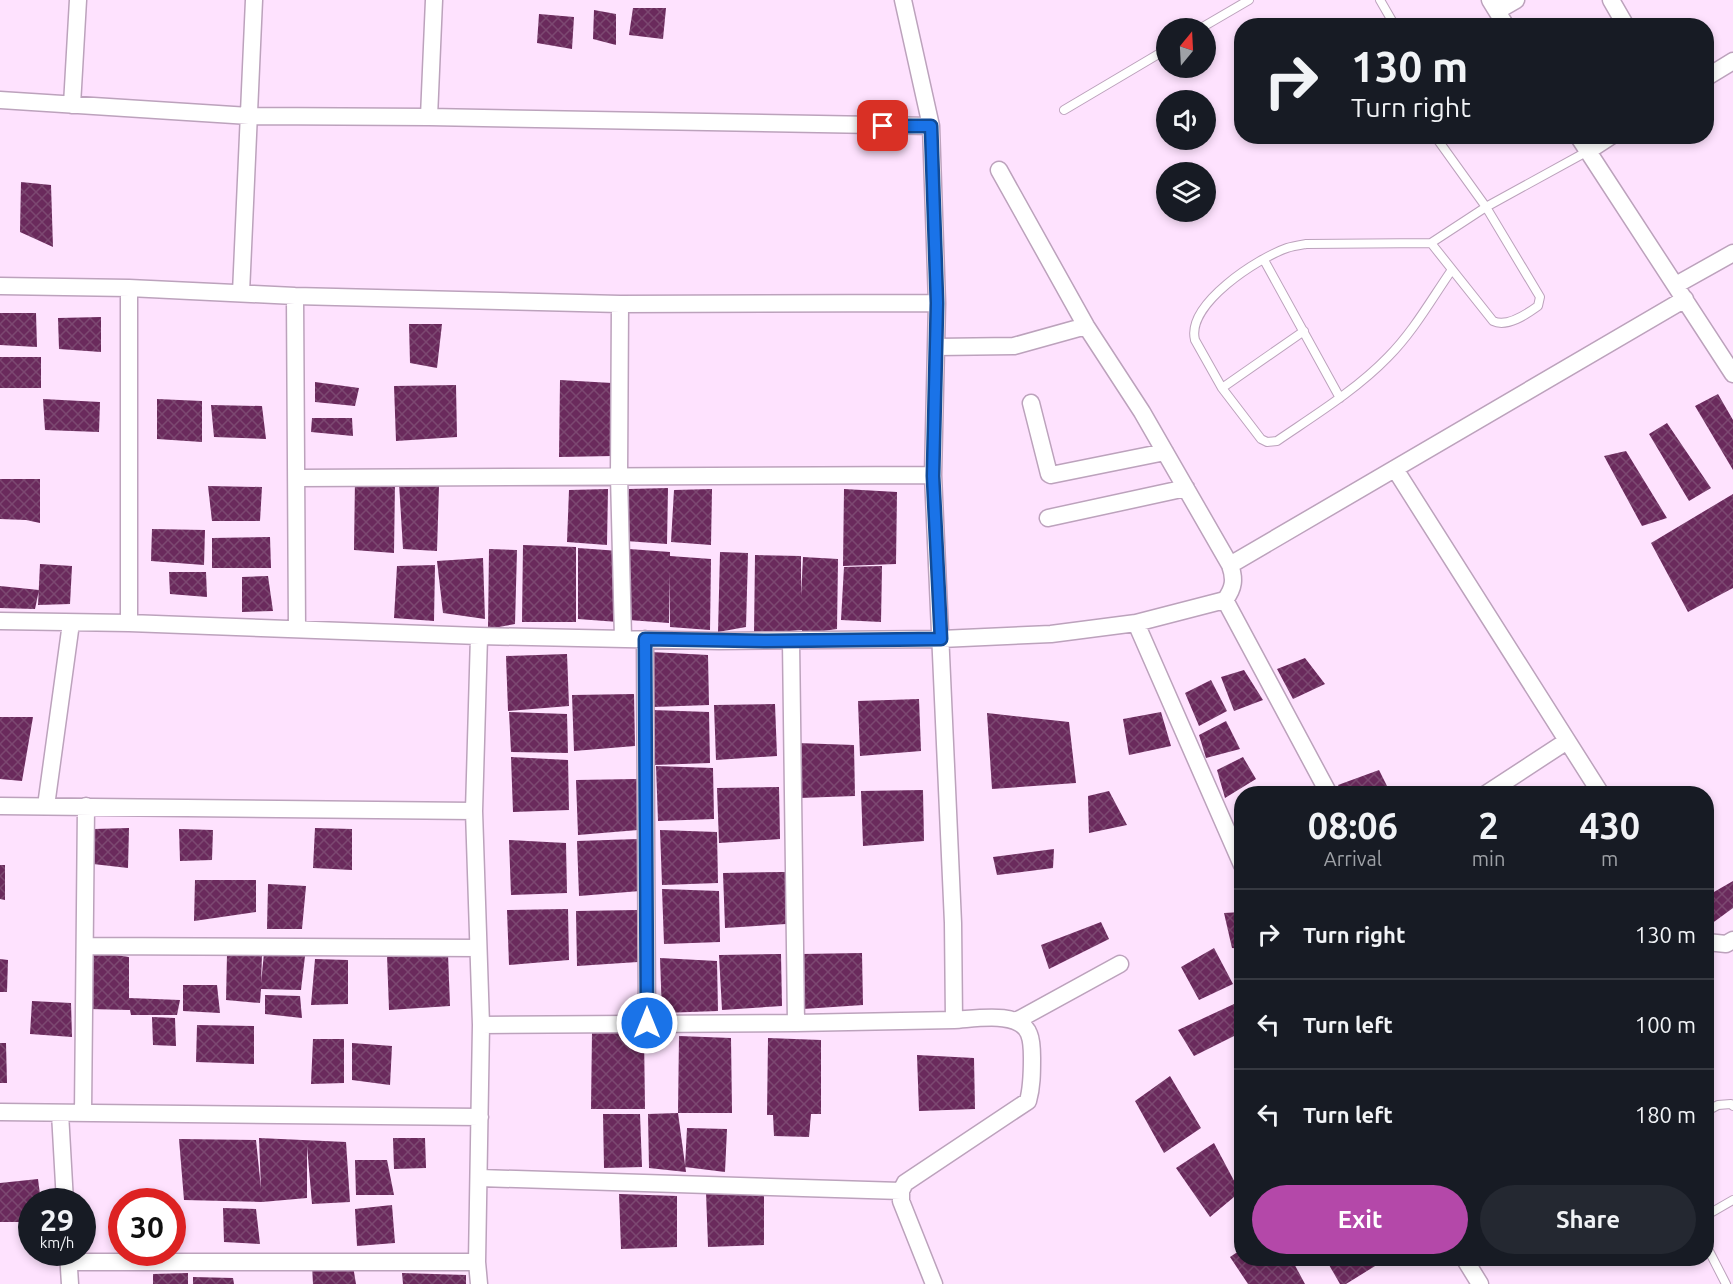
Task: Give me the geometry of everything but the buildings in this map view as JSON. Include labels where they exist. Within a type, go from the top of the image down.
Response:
[{"type":"street","points":[[72,105],[78,0]]},
{"type":"street","points":[[241,294],[254,0]]},
{"type":"street","points":[[429,117],[435,0]]},
{"type":"street","points":[[903,0],[931,126],[937,303],[933,476],[953,923],[954,1020]]},
{"type":"street","points":[[1501,18],[1493,5],[1516,0]]},
{"type":"street","points":[[1611,0],[1621,18]]},
{"type":"street","points":[[1714,73],[1733,61]]},
{"type":"street","points":[[0,100],[249,116],[931,126]]},
{"type":"street","points":[[1583,144],[1680,292],[1731,361]]},
{"type":"street","points":[[1588,151],[1599,144]]},
{"type":"street","points":[[0,621],[129,623],[479,636],[791,641],[941,639],[1051,634],[1136,623],[1226,600],[1233,590],[1234,576],[1230,565],[1142,412],[1086,326],[999,170]]},
{"type":"street","points":[[1230,565],[1395,469],[1680,292],[1733,253]]},
{"type":"street","points":[[0,286],[620,304],[937,303]]},
{"type":"street","points":[[129,288],[129,623]]},
{"type":"street","points":[[295,296],[297,629]]},
{"type":"street","points":[[620,304],[619,475],[623,638]]},
{"type":"street","points":[[936,347],[1014,346],[1086,326]]},
{"type":"street","points":[[1031,403],[1051,476],[1165,452]]},
{"type":"street","points":[[1395,469],[1595,786]]},
{"type":"street","points":[[297,478],[619,475],[933,476]]},
{"type":"street","points":[[1048,518],[1186,488]]},
{"type":"street","points":[[1226,600],[1325,786]]},
{"type":"street","points":[[46,806],[71,622]]},
{"type":"street","points":[[1136,623],[1234,848]]},
{"type":"street","points":[[478,1284],[481,1025],[474,811],[479,636]]},
{"type":"street","points":[[645,639],[647,1023]]},
{"type":"street","points":[[791,641],[796,1023]]},
{"type":"street","points":[[1498,786],[1567,741]]},
{"type":"street","points":[[0,806],[474,811]]},
{"type":"street","points":[[83,1113],[86,806]]},
{"type":"street","points":[[1714,943],[1726,944],[1733,940]]},
{"type":"street","points":[[85,946],[478,948]]},
{"type":"street","points":[[1016,1021],[1120,964]]},
{"type":"street","points":[[481,1025],[796,1023],[1007,1018],[1016,1021],[1029,1034],[1032,1048],[1031,1091],[1028,1101],[905,1183],[900,1191],[901,1202],[934,1284]]},
{"type":"street","points":[[0,1112],[480,1117]]},
{"type":"street","points":[[60,1113],[64,1188]]},
{"type":"street","points":[[480,1178],[900,1191]]},
{"type":"street","points":[[96,1258],[477,1262]]},
{"type":"street","points":[[69,1266],[70,1284]]},
{"type":"street","points":[[1469,1266],[1480,1284]]},
{"type":"lane","points":[[1216,19],[1249,0]]},
{"type":"lane","points":[[1380,0],[1390,18]]},
{"type":"lane","points":[[1064,110],[1156,56]]},
{"type":"lane","points":[[1431,243],[1493,321],[1500,324],[1530,312],[1538,306],[1539,297],[1486,207],[1441,144]]},
{"type":"lane","points":[[1451,271],[1406,337],[1387,358],[1340,398],[1277,441],[1267,442],[1260,439],[1222,388],[1193,333],[1197,319],[1210,299],[1230,282],[1286,248],[1306,244],[1431,243],[1486,207],[1588,151]]},
{"type":"lane","points":[[1264,260],[1340,398]]},
{"type":"lane","points":[[1222,388],[1304,331]]},
{"type":"lane","points":[[1714,1107],[1731,1104],[1733,1106]]},
{"type":"lane","points":[[1714,1211],[1733,1200]]},
{"type":"lane","points":[[1714,1261],[1726,1284]]},
{"type":"route","points":[[647,1023],[645,639],[719,641],[941,639],[933,476],[937,303],[931,126],[883,126]]}]
